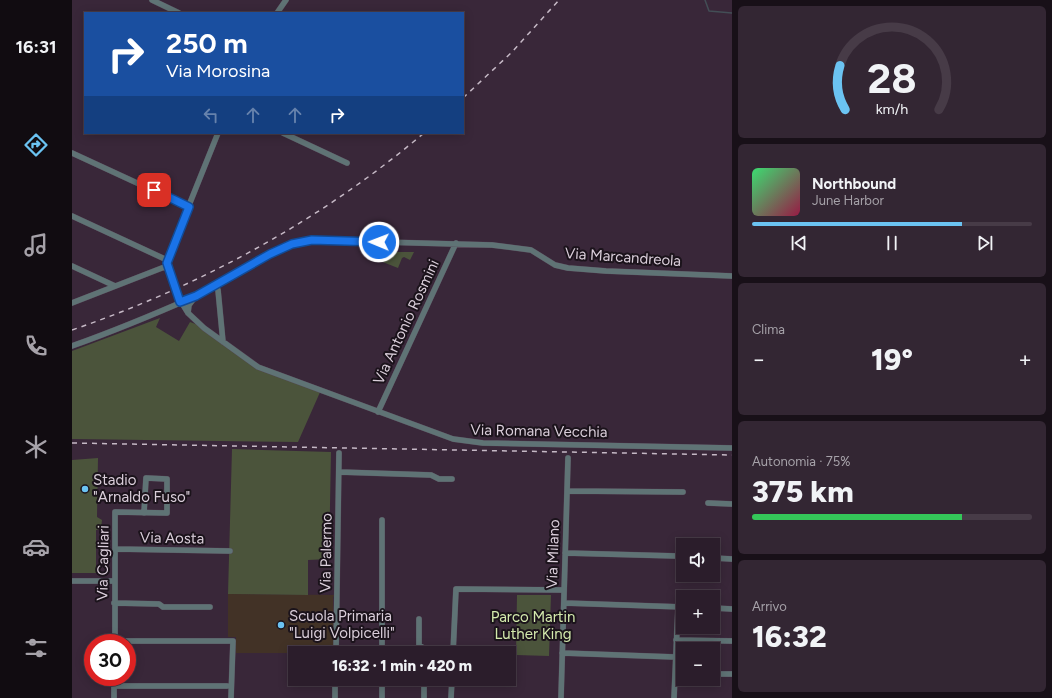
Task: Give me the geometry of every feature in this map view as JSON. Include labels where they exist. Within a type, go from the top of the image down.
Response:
[{"type":"street","points":[[152,0],[177,12]]},
{"type":"street","points":[[278,12],[286,0]]},
{"type":"street","points":[[72,303],[167,263],[218,134]]},
{"type":"street","points":[[285,134],[347,163]]},
{"type":"street","points":[[72,153],[189,207]]},
{"type":"street","points":[[72,216],[167,263]]},
{"type":"street","name":"Via Marcandreola","points":[[72,346],[140,321],[179,300],[196,296],[270,254],[298,242],[319,240],[456,243],[525,248],[538,253],[555,265],[568,268],[732,276]]},
{"type":"street","name":"Via Antonio Rosmini","points":[[378,412],[456,243]]},
{"type":"street","name":"Via Romana Vecchia","points":[[167,263],[179,300],[188,312],[204,328],[260,368],[453,439],[474,443],[732,448]]},
{"type":"street","points":[[72,266],[115,286]]},
{"type":"street","points":[[215,286],[218,290],[223,342]]},
{"type":"street","points":[[188,312],[189,305],[196,296]]},
{"type":"street","name":"Via Palermo","points":[[336,646],[339,453]]},
{"type":"street","name":"Via Milano","points":[[561,698],[568,458]]},
{"type":"street","points":[[339,472],[431,475],[439,478],[452,479]]},
{"type":"street","name":"Via Cagliari","points":[[115,634],[115,512],[167,513],[167,479],[146,478],[144,512]]},
{"type":"street","points":[[567,491],[682,492]]},
{"type":"street","points":[[708,503],[732,504]]},
{"type":"street","points":[[382,520],[382,646]]},
{"type":"street","name":"Via Aosta","points":[[115,549],[230,551]]},
{"type":"street","points":[[565,553],[676,556]]},
{"type":"street","points":[[720,558],[732,559]]},
{"type":"street","points":[[72,581],[114,581]]},
{"type":"street","points":[[453,646],[456,589],[564,590]]},
{"type":"street","points":[[114,603],[159,604],[163,607],[210,607]]},
{"type":"street","points":[[564,603],[676,607]]},
{"type":"street","points":[[720,608],[732,609]]},
{"type":"street","points":[[419,619],[419,645],[421,646]]},
{"type":"street","points":[[674,698],[677,634]]},
{"type":"street","points":[[676,640],[732,641]]},
{"type":"street","points":[[136,642],[233,641],[231,698]]},
{"type":"street","points":[[562,653],[675,657]]},
{"type":"street","points":[[720,674],[732,674]]},
{"type":"street","points":[[114,686],[114,698]]},
{"type":"street","points":[[136,686],[227,686]]},
{"type":"street","points":[[335,686],[335,698]]},
{"type":"street","points":[[382,686],[382,698]]},
{"type":"street","points":[[424,686],[424,698]]},
{"type":"street","points":[[451,698],[452,686]]},
{"type":"shaded area","name":"Scuola Primaria \"Luigi Volpicelli\"","points":[[228,594],[335,595],[333,597],[334,646],[288,646],[288,653],[236,653],[236,637],[228,637]]},
{"type":"green space","points":[[375,252],[414,252],[410,260],[404,257],[402,258],[398,268],[375,259]]},
{"type":"green space","points":[[160,318],[156,327],[179,341],[190,322],[201,326],[258,367],[321,390],[298,442],[72,439],[72,351]]},
{"type":"green space","points":[[232,449],[331,452],[329,559],[308,560],[308,595],[228,594]]},
{"type":"green space","name":"Stadio \"Arnaldo Fuso\"","points":[[98,458],[97,517],[102,520],[101,529],[96,530],[96,573],[72,573],[72,460]]},
{"type":"green space","name":"Parco Martin Luther King","points":[[517,595],[551,595],[549,656],[516,655]]},
{"type":"waterway","points":[[705,0],[709,11],[732,13]]},
{"type":"railway","points":[[464,97],[512,52],[559,0]]},
{"type":"railway","points":[[72,330],[120,313],[166,293],[212,272],[257,248],[343,195],[423,134]]},
{"type":"railway","points":[[72,443],[732,455]]},
{"type":"place","name":"Stadio \"Arnaldo Fuso\"","points":[[85,489]]},
{"type":"place","name":"Scuola Primaria \"Luigi Volpicelli\"","points":[[281,625]]},
{"type":"route","points":[[154,190],[189,207],[167,260],[168,269],[180,302],[196,296],[285,246],[298,242],[319,240],[379,242]]}]
